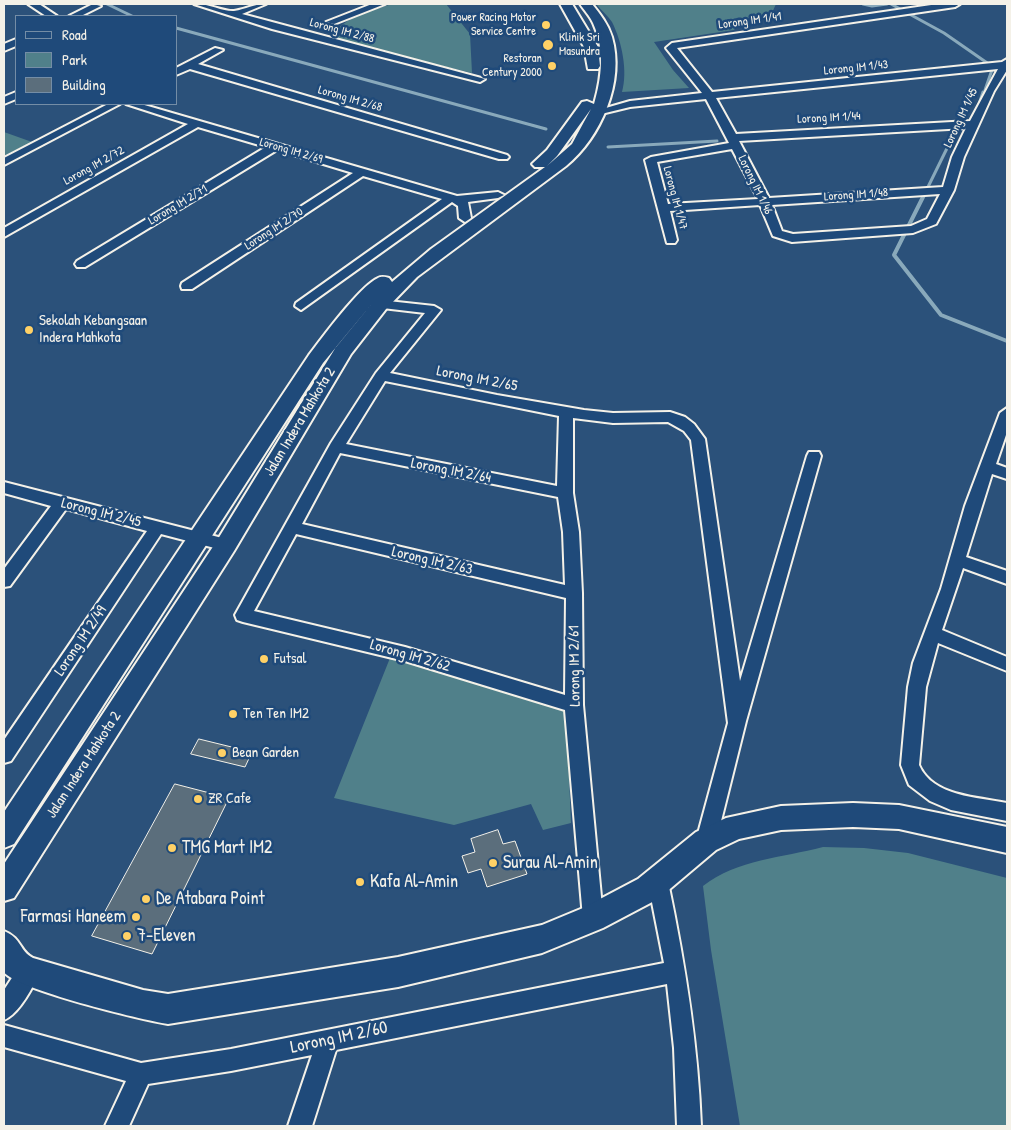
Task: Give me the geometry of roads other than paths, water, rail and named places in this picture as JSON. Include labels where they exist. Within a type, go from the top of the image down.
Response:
[{"type":"street","points":[[33,4],[50,15]]},
{"type":"street","name":"Lorong IM 2/88","points":[[199,4],[386,56],[480,79]]},
{"type":"street","points":[[234,14],[262,4]]},
{"type":"street","points":[[331,22],[380,4]]},
{"type":"street","name":"Jalan Indera Mahkota 2","points":[[4,835],[316,359],[342,324],[365,298],[419,250],[532,172],[552,153],[585,107],[594,82],[591,47],[566,4]]},
{"type":"street","name":"Jalan Indera Mahkota 2","points":[[6,889],[226,545],[343,351],[380,304],[422,264],[507,204],[577,148],[606,94],[608,64],[599,23],[586,4]]},
{"type":"street","name":"Lorong IM 1/41","points":[[710,96],[686,68],[672,46],[954,4]]},
{"type":"street","points":[[76,15],[96,6]]},
{"type":"street","points":[[178,71],[218,50]]},
{"type":"street","name":"Lorong IM 1/43","points":[[597,112],[630,104],[1007,63]]},
{"type":"street","name":"Lorong IM 1/45","points":[[900,230],[913,230],[932,221],[946,190],[969,124],[1007,63]]},
{"type":"street","name":"Lorong IM 2/68","points":[[189,65],[503,157]]},
{"type":"street","points":[[606,94],[612,99],[630,104]]},
{"type":"street","points":[[710,96],[734,141]]},
{"type":"street","points":[[4,162],[113,105]]},
{"type":"street","name":"Lorong IM 2/69","points":[[135,105],[454,199]]},
{"type":"street","name":"Lorong IM 2/72","points":[[4,233],[198,123]]},
{"type":"street","name":"Lorong IM 1/44","points":[[734,141],[969,124]]},
{"type":"street","name":"Lorong IM 1/46","points":[[734,141],[765,202],[777,233],[792,238],[900,230]]},
{"type":"street","name":"Lorong IM 1/47","points":[[672,240],[651,160],[734,141]]},
{"type":"street","name":"Lorong IM 2/71","points":[[81,264],[276,146]]},
{"type":"street","name":"Lorong IM 2/70","points":[[187,286],[362,172]]},
{"type":"street","name":"Lorong IM 1/48","points":[[663,208],[946,190]]},
{"type":"street","points":[[301,306],[454,199],[498,195]]},
{"type":"street","points":[[454,199],[464,206],[465,218]]},
{"type":"street","points":[[290,527],[381,376],[434,310],[380,304]]},
{"type":"street","name":"Lorong IM 2/65","points":[[381,376],[566,413],[620,418],[670,416],[689,425],[698,439],[737,723]]},
{"type":"street","name":"Lorong IM 2/61","points":[[566,413],[565,493],[571,532],[574,593],[574,705],[594,918]]},
{"type":"street","points":[[1007,413],[973,506],[958,560],[922,663],[917,688],[910,765],[916,779],[937,795],[1007,812]]},
{"type":"street","name":"Lorong IM 2/64","points":[[336,448],[565,493]]},
{"type":"street","points":[[706,840],[737,723],[814,456]]},
{"type":"street","points":[[988,467],[1007,474]]},
{"type":"street","name":"Lorong IM 2/45","points":[[4,488],[226,545]]},
{"type":"street","points":[[4,581],[62,503]]},
{"type":"street","name":"Lorong IM 2/49","points":[[4,755],[158,527]]},
{"type":"street","name":"Lorong IM 2/63","points":[[290,527],[574,593]]},
{"type":"street","name":"Lorong IM 2/62","points":[[290,527],[243,615],[405,654],[574,705]]},
{"type":"street","points":[[958,560],[1007,578]]},
{"type":"street","points":[[933,634],[1007,664]]},
{"type":"street","points":[[4,1008],[13,963],[143,1005],[168,1009],[398,972],[542,939],[594,918],[648,889],[706,840],[736,827],[781,818],[853,815],[899,817],[1007,840]]},
{"type":"street","points":[[658,882],[676,971],[685,1048],[689,1126]]},
{"type":"street","name":"Lorong IM 2/60","points":[[4,1036],[140,1074],[231,1060],[676,971]]},
{"type":"street","points":[[300,1126],[328,1040]]},
{"type":"street","points":[[117,1126],[140,1074]]},
{"type":"waterway","points":[[107,4],[130,15]]},
{"type":"waterway","points":[[863,4],[872,6],[887,4]]},
{"type":"waterway","points":[[891,4],[944,33],[993,67],[985,90]]},
{"type":"waterway","points":[[178,29],[546,129]]},
{"type":"waterway","points":[[977,110],[983,92]]},
{"type":"waterway","points":[[925,193],[956,130],[965,126]]},
{"type":"waterway","points":[[608,147],[717,141]]},
{"type":"waterway","points":[[925,193],[894,255],[941,315],[1007,341]]},
{"type":"place","name":"Power Racing Motor Service Centre","points":[[546,25]]},
{"type":"place","name":"Klinik Sri Masundra","points":[[548,45]]},
{"type":"place","name":"Restoran Century 2000","points":[[552,66]]},
{"type":"place","name":"Sekolah Kebangsaan Indera Mahkota","points":[[29,330]]},
{"type":"place","name":"Futsal","points":[[264,659]]},
{"type":"place","name":"Ten Ten IM2","points":[[233,714]]},
{"type":"place","name":"Bean Garden","points":[[222,753]]},
{"type":"place","name":"ZR Cafe","points":[[198,799]]},
{"type":"place","name":"TMG Mart IM2","points":[[172,848]]},
{"type":"place","name":"Surau Al-Amin","points":[[493,863]]},
{"type":"place","name":"Kafa Al-Amin","points":[[360,882]]},
{"type":"place","name":"De Atabara Point","points":[[146,899]]},
{"type":"place","name":"Farmasi Haneem","points":[[136,917]]},
{"type":"place","name":"7-Eleven","points":[[127,936]]}]
